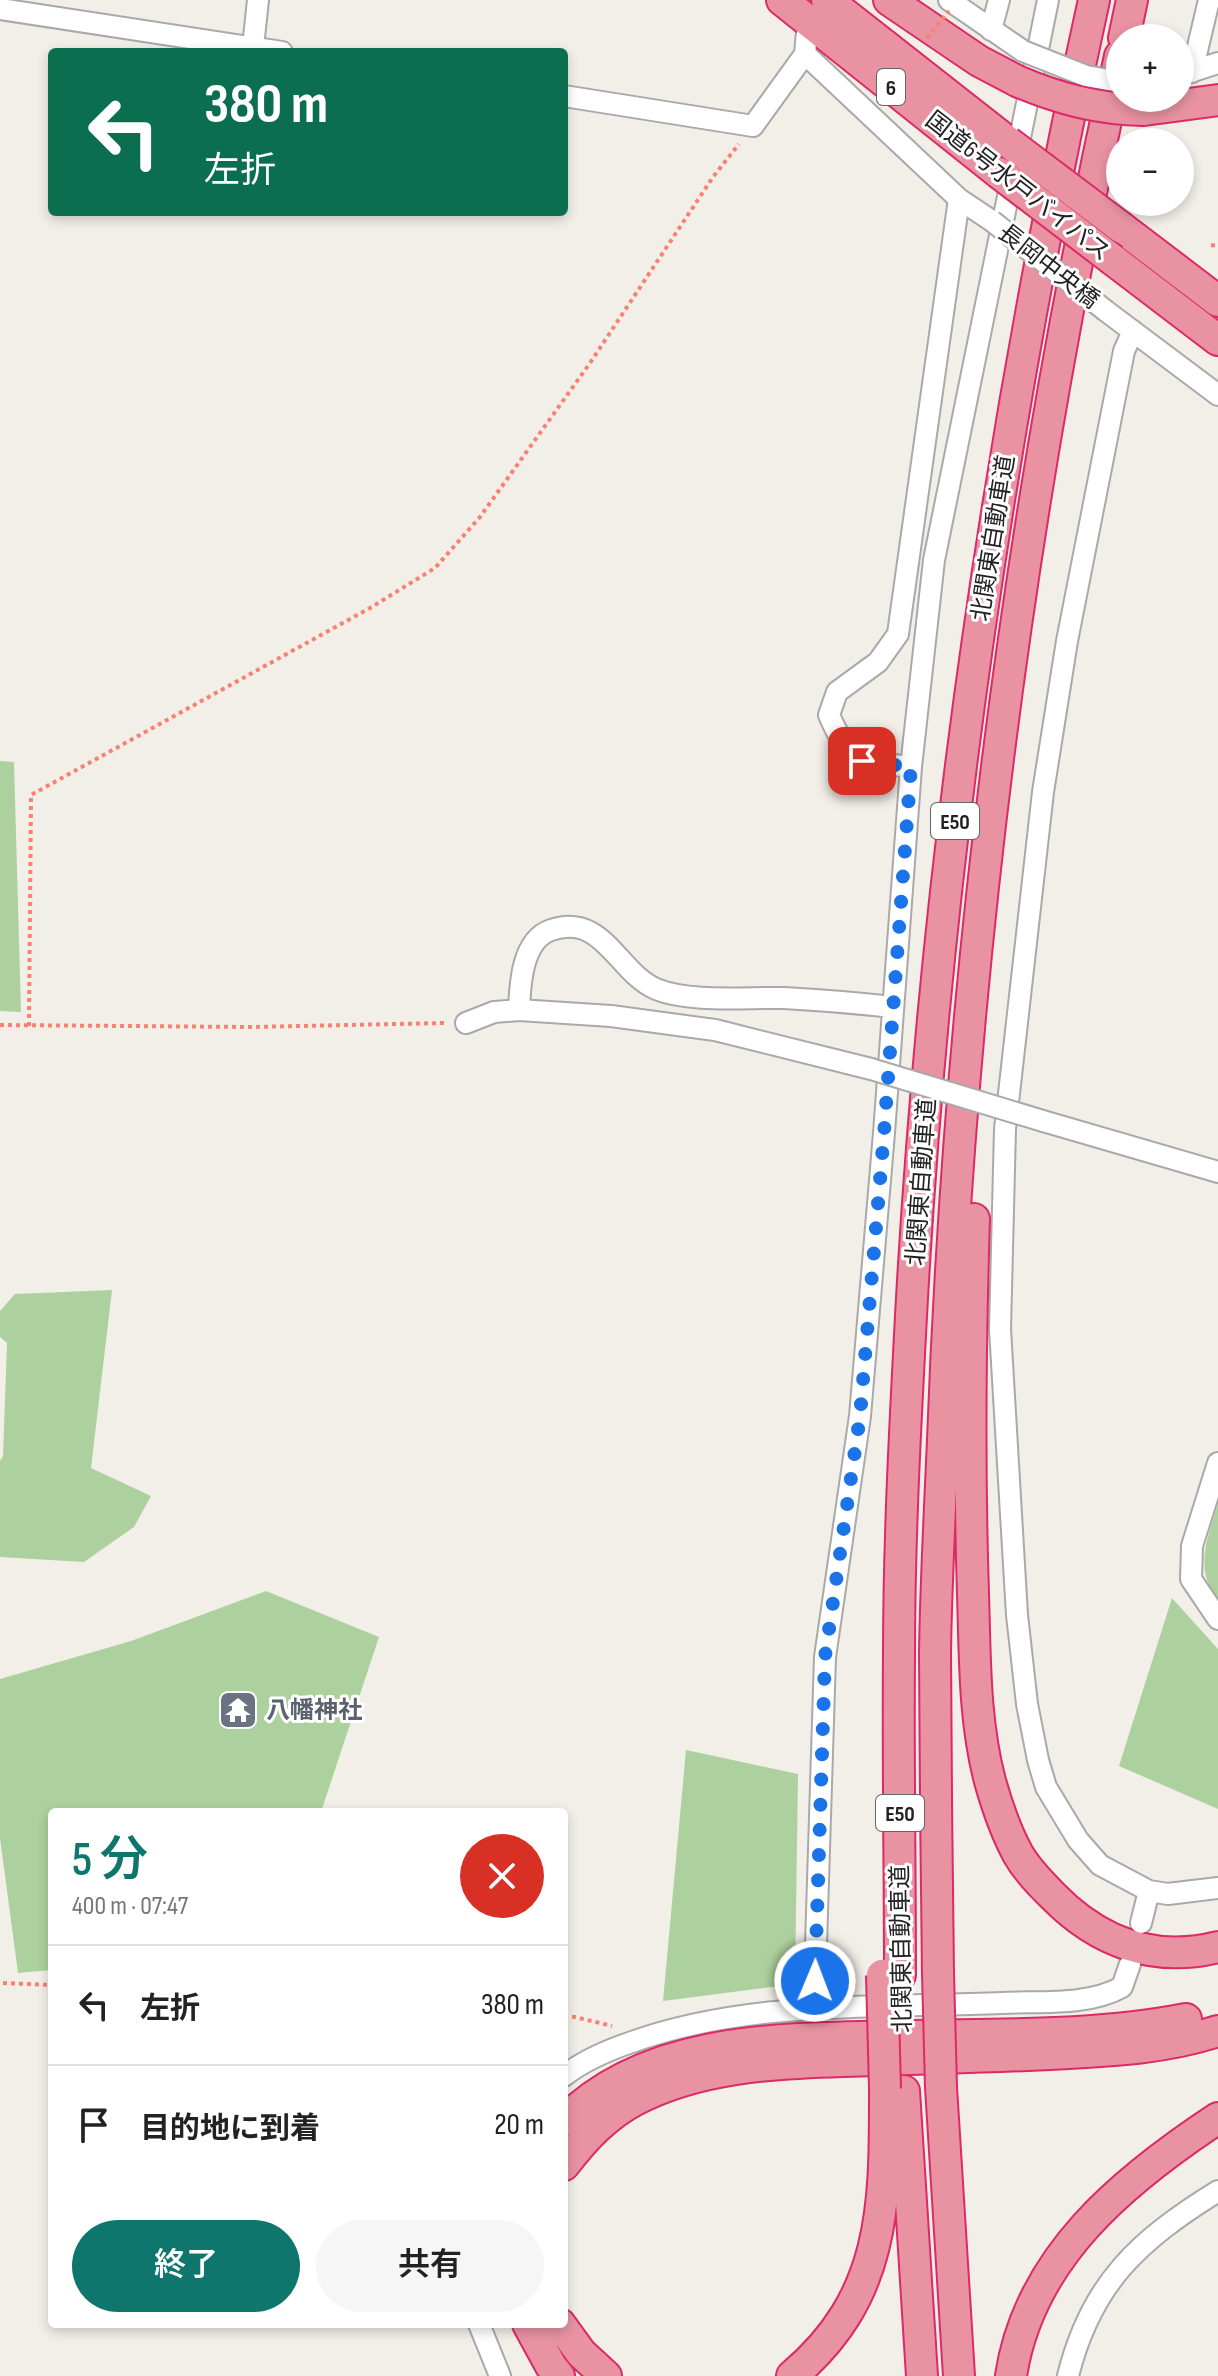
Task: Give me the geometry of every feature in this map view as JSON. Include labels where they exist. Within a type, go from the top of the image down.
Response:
[{"type":"highway","name":"国道6号水戸バイパス","points":[[782,0],[818,10],[1008,142],[1218,301]]},
{"type":"highway","points":[[889,0],[979,61],[1017,81],[1077,103],[1117,110],[1144,110],[1218,100]]},
{"type":"highway","name":"北関東自動車道","points":[[922,2376],[894,2088],[891,1975],[912,1313],[945,899],[978,633],[1031,307],[1094,0]]},
{"type":"highway","points":[[1127,24],[1132,0]]},
{"type":"highway","name":"国道6号水戸バイパス","points":[[818,10],[999,173],[1218,340]]},
{"type":"highway","name":"北関東自動車道","points":[[959,2376],[941,2087],[935,1650],[948,1318],[961,1112],[982,901],[1016,622],[1068,314],[1109,112]]},
{"type":"highway","points":[[1168,302],[1218,353]]},
{"type":"highway","points":[[982,901],[971,1314],[971,1540],[977,1699],[989,1780],[1001,1817],[1019,1856],[1038,1881],[1084,1925],[1108,1938],[1150,1950],[1176,1953],[1218,1947]]},
{"type":"highway","points":[[568,2118],[601,2091],[669,2060],[703,2051],[783,2041],[1109,2030],[1184,2020],[1218,2010]]},
{"type":"highway","points":[[568,2160],[595,2128],[635,2100],[662,2088],[720,2072],[785,2063],[1121,2050],[1218,2031]]},
{"type":"highway","points":[[792,2376],[836,2332],[868,2268],[880,2223],[894,2088]]},
{"type":"highway","points":[[1011,2376],[1035,2299],[1068,2245],[1113,2197],[1144,2170],[1218,2118]]},
{"type":"highway","points":[[530,2328],[559,2376]]},
{"type":"highway","points":[[563,2328],[581,2353],[606,2376]]},
{"type":"street","points":[[253,47],[258,0]]},
{"type":"street","points":[[991,30],[999,0]]},
{"type":"street","points":[[814,2009],[825,1657],[860,1416],[911,767],[934,560],[1048,0]]},
{"type":"street","points":[[1194,48],[1209,0]]},
{"type":"street","points":[[949,5],[1023,51],[1086,76],[1106,80]]},
{"type":"street","points":[[0,9],[27,6],[259,48]]},
{"type":"street","points":[[568,97],[753,126],[805,54],[818,10]]},
{"type":"street","name":"長岡中央橋","points":[[805,54],[959,199],[1218,395]]},
{"type":"street","points":[[1194,70],[1218,63]]},
{"type":"street","points":[[911,767],[862,761],[840,741],[829,715],[837,692],[878,662],[898,634],[959,199]]},
{"type":"street","points":[[1133,331],[1124,351],[1073,610],[1043,792],[1005,1129],[1000,1329],[1017,1615],[1027,1704],[1046,1787],[1078,1840],[1100,1865],[1149,1891],[1168,1894],[1218,1888]]},
{"type":"street","points":[[519,1010],[525,965],[535,940],[551,930],[569,928],[588,930],[607,942],[638,980],[659,990],[684,996],[782,998],[893,1007]]},
{"type":"street","points":[[466,1023],[494,1012],[519,1010],[611,1016],[715,1030],[871,1069],[1218,1172]]},
{"type":"street","points":[[1218,1463],[1192,1546],[1191,1579],[1218,1619]]},
{"type":"street","points":[[1141,1923],[1149,1891]]},
{"type":"street","points":[[568,2073],[611,2050],[649,2036],[736,2017],[814,2009],[1029,2002],[1107,1995],[1122,1987],[1130,1964]]},
{"type":"street","points":[[1068,2376],[1076,2343],[1106,2286],[1144,2244],[1218,2191]]},
{"type":"street","points":[[481,2328],[500,2376]]},
{"type":"path","points":[[927,38],[949,5]]},
{"type":"path","points":[[29,1026],[31,795],[370,608],[435,568],[480,517],[590,363],[713,177],[753,126]]},
{"type":"path","points":[[1211,245],[1218,246]]},
{"type":"path","points":[[0,1025],[250,1027],[466,1023]]},
{"type":"path","points":[[3,1983],[48,1985]]},
{"type":"path","points":[[568,2017],[649,2036]]},
{"type":"green space","points":[[0,761],[14,762],[21,1012],[0,1011]]},
{"type":"green space","points":[[112,1290],[91,1468],[151,1496],[134,1527],[84,1562],[0,1557],[0,1461],[3,1456],[7,1343],[0,1337],[0,1311],[15,1294]]},
{"type":"green space","points":[[1218,1504],[1218,1599],[1210,1588],[1204,1565],[1207,1541]]},
{"type":"green space","points":[[266,1591],[379,1637],[322,1808],[48,1808],[48,1970],[18,1973],[0,1838],[0,1679],[131,1641]]},
{"type":"green space","points":[[1172,1598],[1218,1649],[1218,1809],[1119,1766]]},
{"type":"green space","points":[[686,1750],[798,1774],[795,1984],[663,2001]]},
{"type":"place","name":"八幡神社","points":[[238,1710]]},
{"type":"route","points":[[815,1981],[825,1657],[860,1416],[911,767],[862,761]]}]
